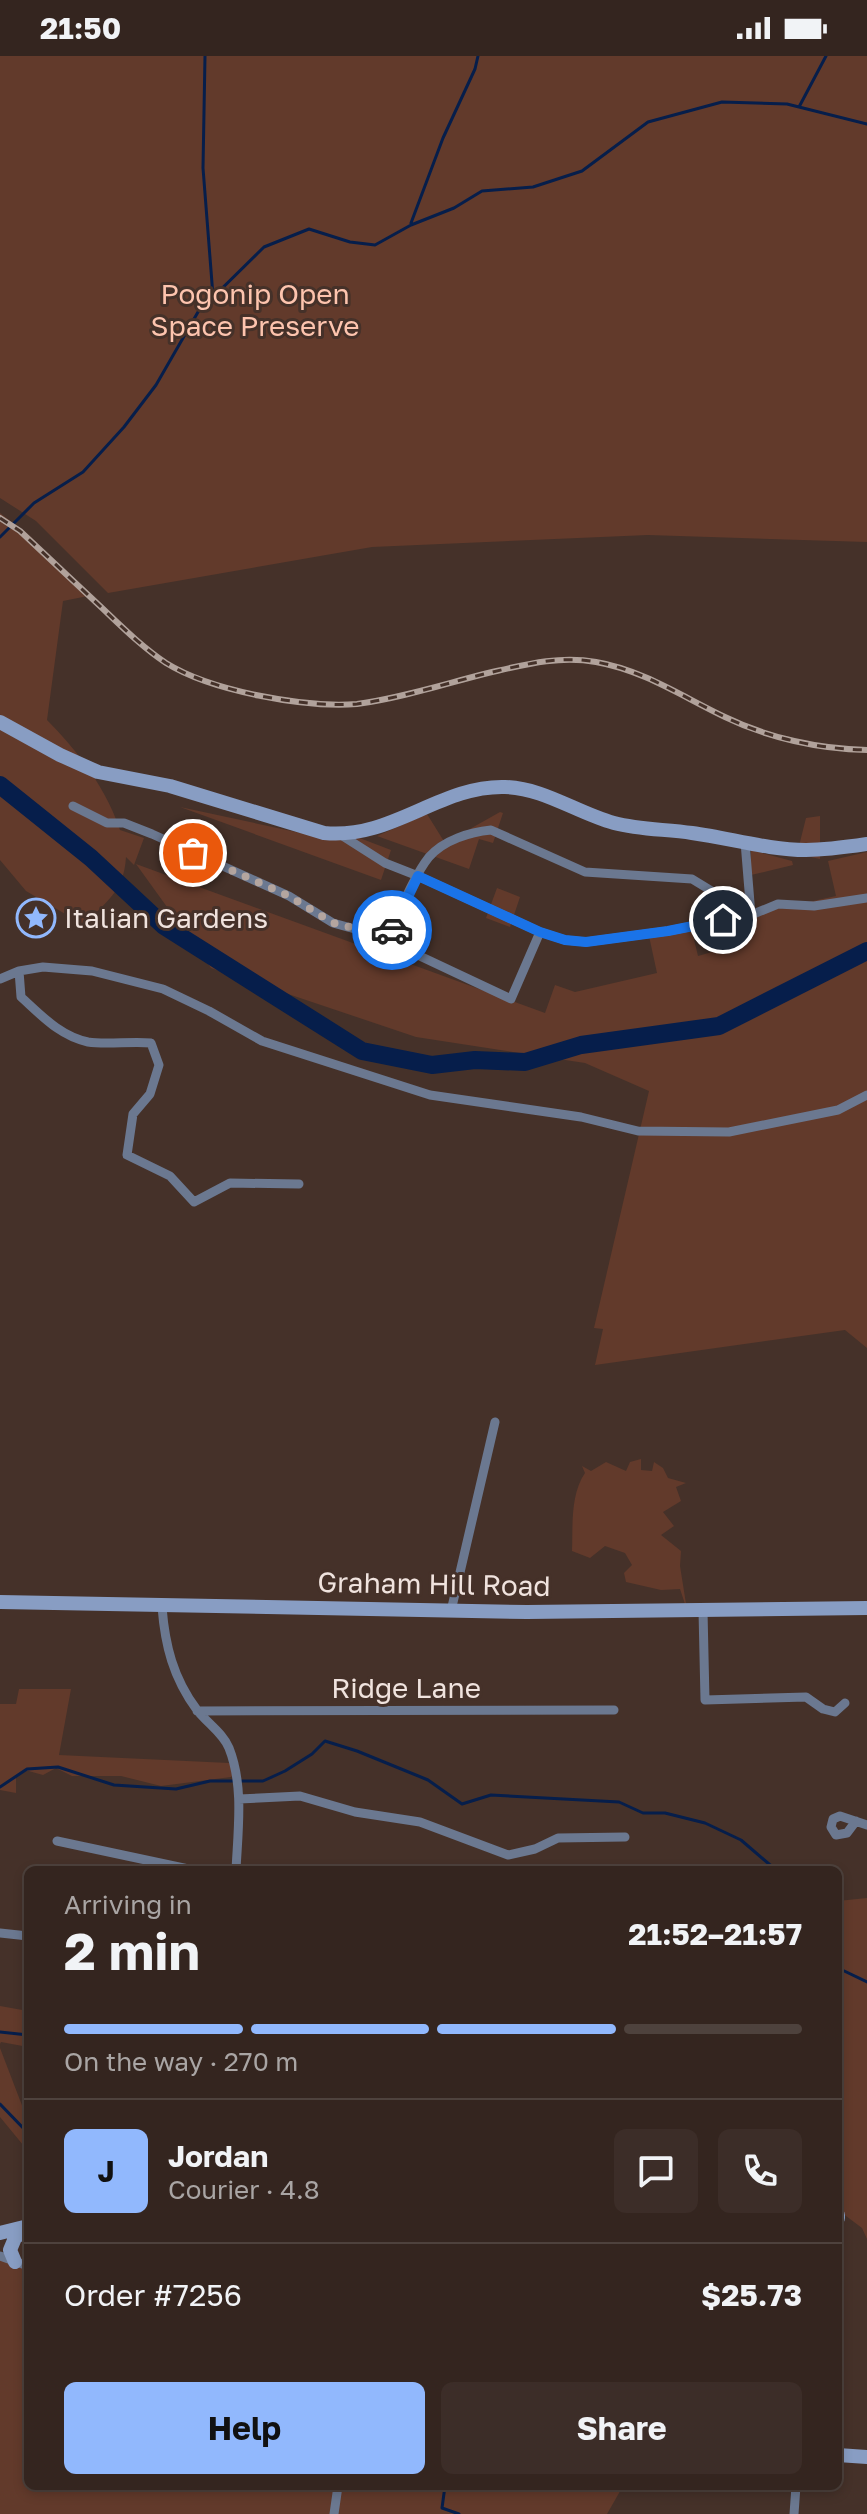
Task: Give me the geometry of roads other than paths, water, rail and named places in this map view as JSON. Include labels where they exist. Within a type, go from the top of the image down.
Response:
[{"type":"main road","points":[[0,722],[40,746],[98,772],[170,786],[301,827],[341,835],[383,827],[465,793],[501,787],[535,792],[615,823],[807,850],[867,844]]},
{"type":"main road","name":"Graham Hill Road","points":[[0,1602],[451,1611],[867,1608]]},
{"type":"main road","points":[[0,2236],[24,2228]]},
{"type":"main road","points":[[21,2264],[10,2250],[15,2238],[24,2230]]},
{"type":"main road","points":[[842,2455],[867,2457]]},
{"type":"street","points":[[73,806],[107,823],[124,823],[152,834],[289,896],[333,923],[386,940],[511,999],[540,932]]},
{"type":"street","points":[[386,940],[430,856],[446,844],[475,832],[491,830],[585,872],[692,879],[751,915]]},
{"type":"street","points":[[341,835],[385,863],[540,932],[565,940],[586,942],[668,931],[751,915],[778,904],[814,906],[867,898]]},
{"type":"street","points":[[745,842],[751,915]]},
{"type":"street","points":[[0,979],[19,971],[43,967],[92,971],[163,989],[262,1041],[430,1095],[581,1117],[638,1131],[729,1132],[838,1110],[867,1095]]},
{"type":"street","points":[[19,971],[21,997],[57,1030],[89,1042],[151,1043],[159,1065],[150,1094],[133,1114],[127,1155],[170,1176],[194,1202],[230,1183],[299,1184]]},
{"type":"street","points":[[451,1611],[495,1422]]},
{"type":"street","points":[[162,1607],[165,1643],[177,1679],[197,1711],[227,1743],[237,1770],[236,1866]]},
{"type":"street","points":[[703,1611],[705,1700],[806,1697],[823,1709],[835,1712],[845,1703]]},
{"type":"street","name":"Ridge Lane","points":[[197,1711],[614,1710]]},
{"type":"street","points":[[239,1794],[300,1796],[355,1812],[420,1822],[508,1855],[535,1849],[558,1838],[625,1837]]},
{"type":"street","points":[[856,1821],[867,1825]]},
{"type":"street","points":[[57,1841],[174,1866]]},
{"type":"street","points":[[0,1933],[24,1936]]},
{"type":"street","points":[[0,2256],[21,2264]]},
{"type":"street","points":[[334,2514],[337,2490]]},
{"type":"street","points":[[794,2514],[796,2490]]},
{"type":"waterway","points":[[205,56],[203,168],[213,296]]},
{"type":"waterway","points":[[411,223],[478,56]]},
{"type":"waterway","points":[[799,107],[826,56]]},
{"type":"waterway","points":[[0,537],[34,503],[83,472],[124,427],[156,385],[198,312],[264,247],[309,229],[350,242],[375,245],[411,225],[454,208],[482,191],[533,187],[582,171],[648,122],[722,102],[787,104],[867,124]]},
{"type":"waterway","points":[[0,785],[91,858],[164,926],[362,1051],[432,1065],[475,1060],[525,1062],[581,1045],[719,1026],[867,951]]},
{"type":"waterway","points":[[0,1787],[27,1769],[58,1767],[114,1785],[176,1789],[210,1781],[263,1781],[312,1754],[325,1741],[428,1780],[462,1804],[491,1795],[619,1802],[643,1813],[665,1813],[705,1823],[741,1840],[771,1866]]},
{"type":"waterway","points":[[842,1970],[867,1982]]},
{"type":"waterway","points":[[0,2032],[24,2035]]},
{"type":"waterway","points":[[0,2104],[24,2129]]},
{"type":"waterway","points":[[444,2490],[442,2508],[459,2514]]},
{"type":"railway","points":[[0,518],[20,531],[157,657],[207,682],[258,696],[335,705],[357,704],[528,664],[582,660],[630,671],[759,731],[812,745],[867,750]]},
{"type":"place","name":"Italian Gardens","points":[[36,918]]},
{"type":"park label","name":"Pogonip Open Space Preserve","points":[[255,310]]}]
